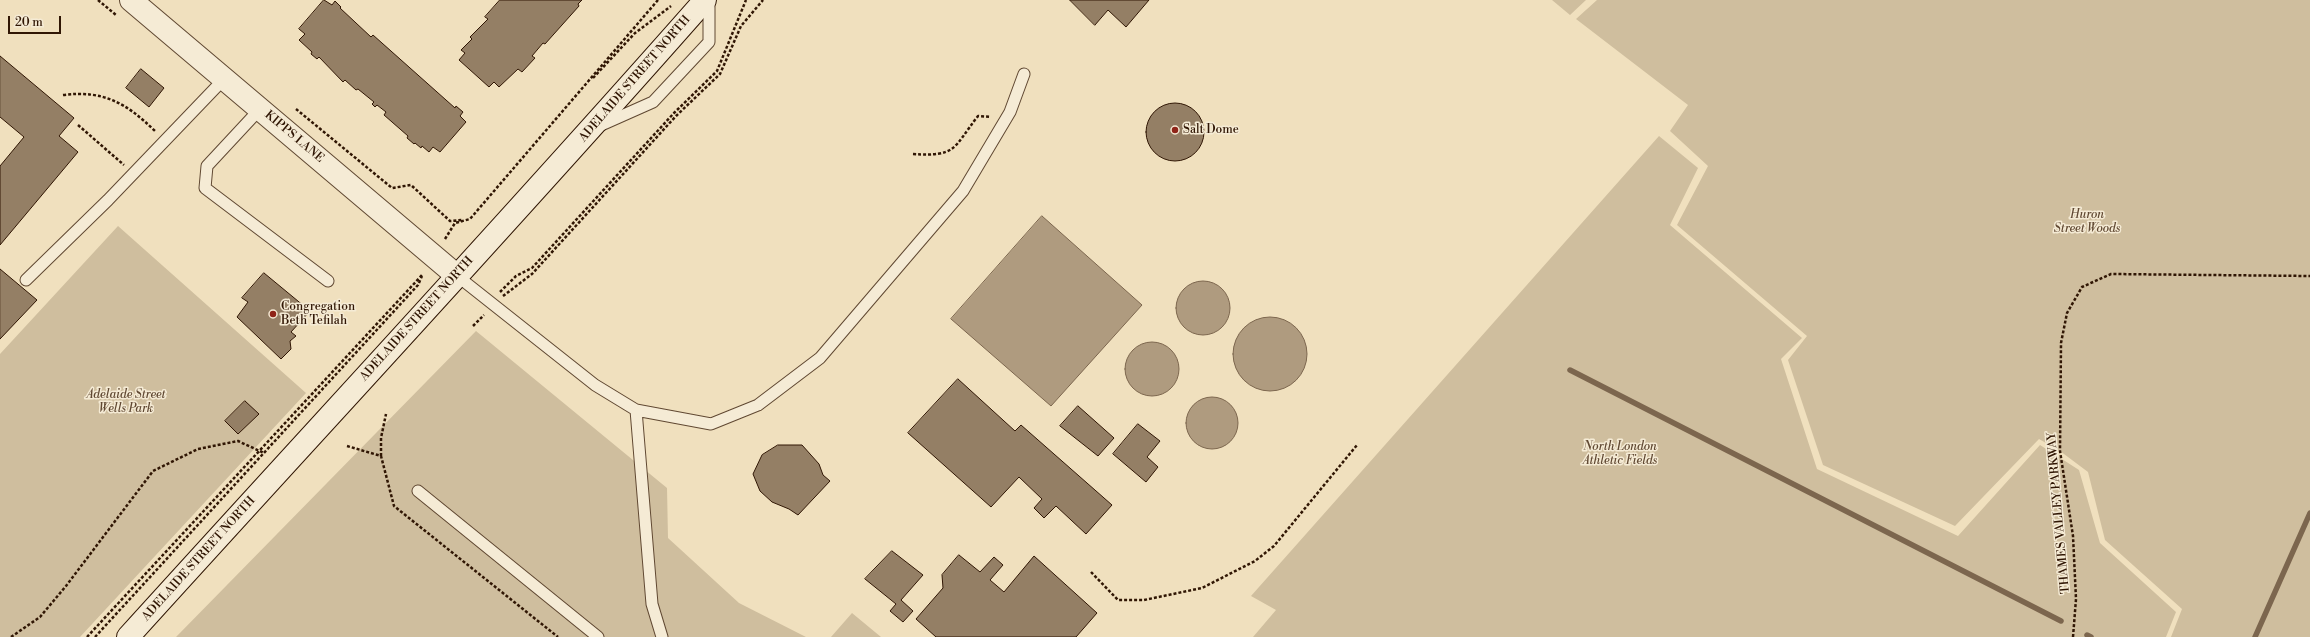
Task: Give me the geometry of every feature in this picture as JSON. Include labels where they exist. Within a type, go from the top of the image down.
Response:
[{"type":"main road","name":"KIPPS LANE","points":[[131,0],[456,275]]},
{"type":"main road","name":"ADELAIDE STREET NORTH","points":[[128,637],[456,275],[590,131],[705,0]]},
{"type":"lane","points":[[590,131],[653,102],[709,42],[709,0]]},
{"type":"lane","points":[[456,275],[493,302],[595,384],[636,410],[711,424],[758,405],[820,358],[963,191],[1006,118],[1024,74]]},
{"type":"lane","points":[[26,280],[133,173],[224,78]]},
{"type":"lane","points":[[260,109],[207,166],[205,188],[328,282]]},
{"type":"lane","points":[[636,410],[652,604],[662,637]]},
{"type":"lane","points":[[418,492],[598,637]]},
{"type":"path","points":[[98,0],[122,19]]},
{"type":"path","points":[[95,637],[418,285],[423,274],[455,223],[470,219],[658,0]]},
{"type":"path","points":[[493,302],[516,276],[532,268],[674,113],[717,71],[746,0]]},
{"type":"path","points":[[493,302],[532,274],[676,116],[720,74],[741,26],[763,0]]},
{"type":"path","points":[[569,104],[635,33],[673,5]]},
{"type":"path","points":[[63,95],[78,94],[101,96],[120,102],[144,120],[164,140]]},
{"type":"path","points":[[296,108],[392,188],[411,185],[450,221],[470,219]]},
{"type":"path","points":[[913,154],[937,156],[951,151],[959,143],[978,116],[1006,118]]},
{"type":"path","points":[[78,125],[133,173]]},
{"type":"path","points":[[417,269],[423,274]]},
{"type":"path","points":[[87,637],[258,450],[423,274]]},
{"type":"path","name":"THAMES VALLEY PARKWAY","points":[[2073,637],[2076,599],[2073,536],[2060,451],[2061,343],[2067,313],[2082,287],[2110,274],[2310,276]]},
{"type":"path","points":[[386,414],[380,438],[381,456],[394,506],[558,637]]},
{"type":"path","points":[[12,637],[44,612],[154,471],[198,450],[238,441],[264,453]]},
{"type":"path","points":[[1091,572],[1118,600],[1144,600],[1202,588],[1255,561],[1274,546],[1357,445]]},
{"type":"path","points":[[347,446],[381,456]]},
{"type":"green space","points":[[1552,0],[1586,0],[1570,15]]},
{"type":"green space","name":"Huron Street Woods","points":[[1597,0],[2310,0],[2310,637],[2171,637],[2182,609],[2105,540],[2088,472],[2060,451],[2039,439],[1955,526],[1823,465],[1788,360],[1807,336],[1677,225],[1708,166],[1670,131],[1688,105],[1576,19]]},
{"type":"green space","name":"North London Athletic Fields","points":[[1659,136],[1698,168],[1670,225],[1802,338],[1781,359],[1817,469],[1958,536],[2040,445],[2079,470],[2100,543],[2176,612],[2166,637],[1253,637],[1276,610],[1251,596]]},
{"type":"green space","name":"Adelaide Street Wells Park","points":[[118,226],[306,393],[80,637],[0,637],[0,354]]},
{"type":"green space","points":[[476,331],[667,488],[668,538],[739,603],[806,637],[176,637]]},
{"type":"green space","points":[[852,613],[881,637],[831,637]]},
{"type":"shaded area","points":[[1042,216],[1142,305],[1051,406],[951,319]]},
{"type":"shaded area","points":[[1203,281],[1213,283],[1222,289],[1228,298],[1230,308],[1228,318],[1222,327],[1213,333],[1203,335],[1193,333],[1184,327],[1178,318],[1176,308],[1178,298],[1184,289],[1193,283]]},
{"type":"shaded area","points":[[1263,317],[1277,317],[1291,323],[1301,333],[1307,347],[1307,361],[1301,375],[1291,385],[1277,391],[1263,391],[1249,385],[1239,375],[1233,361],[1233,347],[1239,333],[1249,323]]},
{"type":"shaded area","points":[[1147,342],[1157,342],[1171,350],[1177,359],[1179,369],[1177,379],[1171,388],[1157,396],[1147,396],[1137,391],[1130,384],[1125,374],[1125,364],[1130,354],[1137,347]]},
{"type":"shaded area","points":[[1207,397],[1217,397],[1231,404],[1238,418],[1238,428],[1231,442],[1217,449],[1207,449],[1197,445],[1190,438],[1186,428],[1186,418],[1190,408],[1197,401]]},
{"type":"building","points":[[324,0],[332,5],[335,1],[341,7],[340,8],[371,37],[373,35],[455,108],[456,106],[463,112],[460,116],[466,122],[440,152],[433,147],[429,152],[422,146],[421,148],[415,143],[414,144],[407,138],[408,136],[384,115],[386,112],[377,105],[375,107],[372,104],[374,102],[358,89],[356,90],[345,80],[343,82],[319,57],[317,59],[311,54],[312,52],[299,40],[305,34],[299,29]]},
{"type":"building","points":[[500,0],[582,0],[578,4],[579,6],[545,44],[543,43],[532,56],[535,58],[522,72],[518,69],[499,87],[494,82],[489,87],[459,60],[465,53],[461,50],[472,39],[470,37],[488,19],[485,17]]},
{"type":"building","points":[[1070,0],[1149,0],[1126,27],[1108,10],[1095,25]]},
{"type":"building","points":[[0,56],[74,118],[59,136],[78,152],[0,245],[0,166],[24,137],[0,117]]},
{"type":"building","points":[[141,69],[164,88],[149,107],[126,88]]},
{"type":"building","name":"Salt Dome","points":[[1175,103],[1186,105],[1199,116],[1202,121],[1204,132],[1202,143],[1191,156],[1186,159],[1175,161],[1164,159],[1151,148],[1148,143],[1146,132],[1148,121],[1159,108],[1164,105]]},
{"type":"building","points":[[0,269],[37,300],[0,339]]},
{"type":"building","name":"Congregation Beth Tefilah","points":[[264,273],[310,311],[291,332],[296,336],[290,341],[291,349],[281,359],[237,317],[248,302],[242,298]]},
{"type":"building","points":[[958,379],[1015,431],[1021,425],[1112,505],[1086,534],[1056,506],[1044,518],[1034,508],[1042,499],[1019,477],[991,507],[908,433]]},
{"type":"building","points":[[245,401],[259,414],[238,434],[225,421]]},
{"type":"building","points":[[1078,406],[1114,438],[1098,456],[1060,426]]},
{"type":"building","points":[[1138,424],[1160,441],[1147,457],[1158,467],[1146,482],[1113,454]]},
{"type":"building","points":[[778,445],[802,445],[819,464],[823,475],[830,481],[798,515],[789,509],[772,502],[760,491],[753,474],[762,455]]},
{"type":"building","points":[[892,551],[923,575],[901,600],[913,611],[903,622],[890,611],[896,604],[865,579]]},
{"type":"building","points":[[959,555],[980,572],[994,557],[1003,565],[990,580],[1004,592],[1034,556],[1097,613],[1076,637],[936,637],[916,619],[943,588],[942,575]]},
{"type":"waterway","points":[[1570,370],[2061,621]]},
{"type":"waterway","points":[[2255,637],[2310,513]]},
{"type":"waterway","points":[[2087,635],[2091,637]]},
{"type":"place","name":"Salt Dome","points":[[1175,130]]},
{"type":"place","name":"Congregation Beth Tefilah","points":[[273,314]]}]
